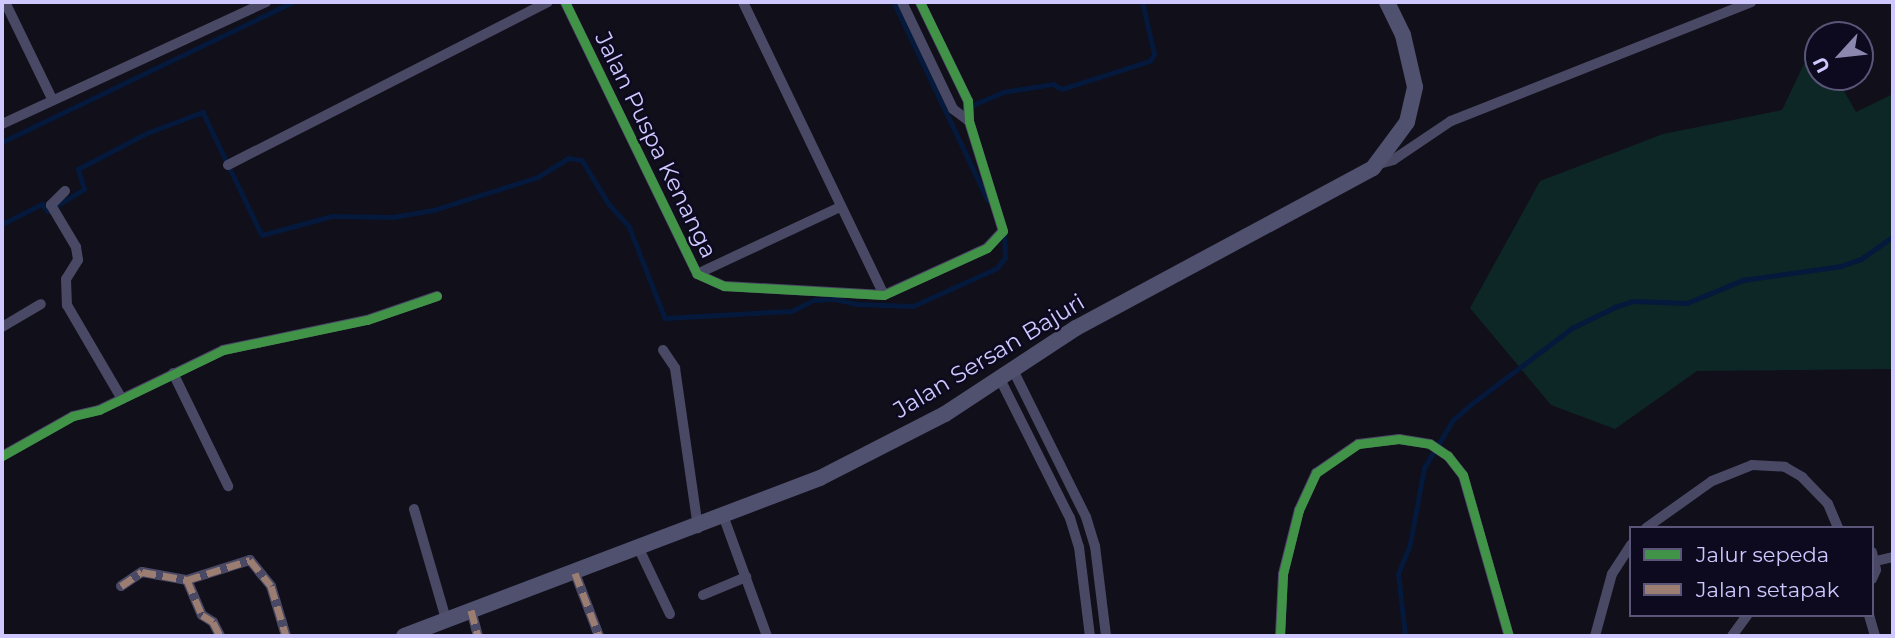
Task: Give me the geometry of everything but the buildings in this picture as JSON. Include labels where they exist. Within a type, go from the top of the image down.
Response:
[{"type":"main road","name":"Jalan Sersan Bajuri","points":[[404,636],[724,518],[864,456],[946,414],[1076,328],[1379,164],[1406,122],[1415,87],[1408,49],[1387,2]]},
{"type":"street","points":[[5,2],[52,99]]},
{"type":"street","points":[[2,124],[266,2]]},
{"type":"street","points":[[228,165],[533,5],[548,2]]},
{"type":"street","name":"Jalan Puspa Kenanga","points":[[565,2],[697,274],[724,286],[884,295],[987,248],[1003,231],[969,121]]},
{"type":"street","points":[[743,2],[884,295]]},
{"type":"street","points":[[902,2],[953,109],[969,121]]},
{"type":"street","points":[[920,2],[968,101],[969,121]]},
{"type":"street","points":[[1379,164],[1393,160],[1451,121],[1490,104],[1751,2]]},
{"type":"street","points":[[953,109],[968,101]]},
{"type":"street","points":[[65,191],[51,205],[76,247],[78,260],[66,279],[67,305],[122,399]]},
{"type":"street","points":[[697,274],[840,207]]},
{"type":"street","points":[[2,456],[73,416],[99,410],[223,350],[367,320],[437,296]]},
{"type":"street","points":[[2,327],[41,304]]},
{"type":"street","points":[[663,350],[675,368],[698,528]]},
{"type":"street","points":[[173,373],[228,486]]},
{"type":"street","points":[[1007,374],[1070,518],[1079,547],[1090,636]]},
{"type":"street","points":[[1007,374],[1086,517],[1095,546],[1106,636]]},
{"type":"street","points":[[1280,636],[1283,573],[1299,510],[1316,473],[1358,444],[1399,439],[1430,444],[1448,456],[1463,475],[1508,636]]},
{"type":"street","points":[[1649,526],[1712,481],[1752,465],[1785,467],[1802,477],[1828,504],[1837,526]]},
{"type":"street","points":[[414,509],[446,619]]},
{"type":"street","points":[[724,518],[767,636]]},
{"type":"street","points":[[1595,636],[1612,574],[1629,548]]},
{"type":"street","points":[[639,550],[670,614]]},
{"type":"street","points":[[1874,556],[1893,556]]},
{"type":"street","points":[[121,586],[142,572],[187,580],[250,560],[275,595],[286,636]]},
{"type":"street","points":[[575,573],[599,636]]},
{"type":"street","points":[[703,595],[747,577]]},
{"type":"street","points":[[187,580],[198,608],[220,636]]},
{"type":"street","points":[[471,610],[478,636]]},
{"type":"street","points":[[1732,636],[1746,617]]},
{"type":"street","points":[[1870,617],[1875,636]]},
{"type":"green space","points":[[1804,64],[1804,91],[1844,91],[1856,112],[1893,94],[1893,369],[1697,371],[1615,429],[1551,405],[1470,308],[1540,181],[1663,134],[1782,110]]},
{"type":"waterway","points":[[2,142],[293,2]]},
{"type":"waterway","points":[[894,2],[988,200]]},
{"type":"waterway","points":[[968,107],[1003,92],[1053,84],[1062,89],[1150,61],[1154,54],[1142,2]]},
{"type":"waterway","points":[[2,224],[42,204],[48,211],[84,189],[78,169],[147,133],[203,112],[262,235],[332,216],[393,217],[434,210],[538,177],[569,158],[582,160],[609,204],[629,226],[665,318],[792,311],[814,300],[835,299],[856,304],[913,306],[997,268],[1005,258],[1004,233]]},
{"type":"waterway","points":[[1405,636],[1398,574],[1410,544],[1424,468],[1453,420],[1470,405],[1572,328],[1615,307],[1633,301],[1687,303],[1743,280],[1841,266],[1861,259],[1893,237]]},
{"type":"marked path","points":[[121,586],[142,572],[187,580],[250,560],[271,586],[286,636]]},
{"type":"marked path","points":[[575,573],[599,636]]},
{"type":"marked path","points":[[187,580],[202,615],[213,622],[220,636]]},
{"type":"marked path","points":[[471,610],[478,636]]},
{"type":"cycle path","points":[[565,2],[697,274],[724,286],[884,295],[987,248],[1003,231],[969,121],[968,101],[920,2]]},
{"type":"cycle path","points":[[2,456],[73,416],[99,410],[223,350],[367,320],[437,296]]},
{"type":"cycle path","points":[[1280,636],[1283,574],[1299,510],[1316,473],[1358,444],[1399,439],[1430,444],[1448,456],[1463,475],[1509,636]]}]
